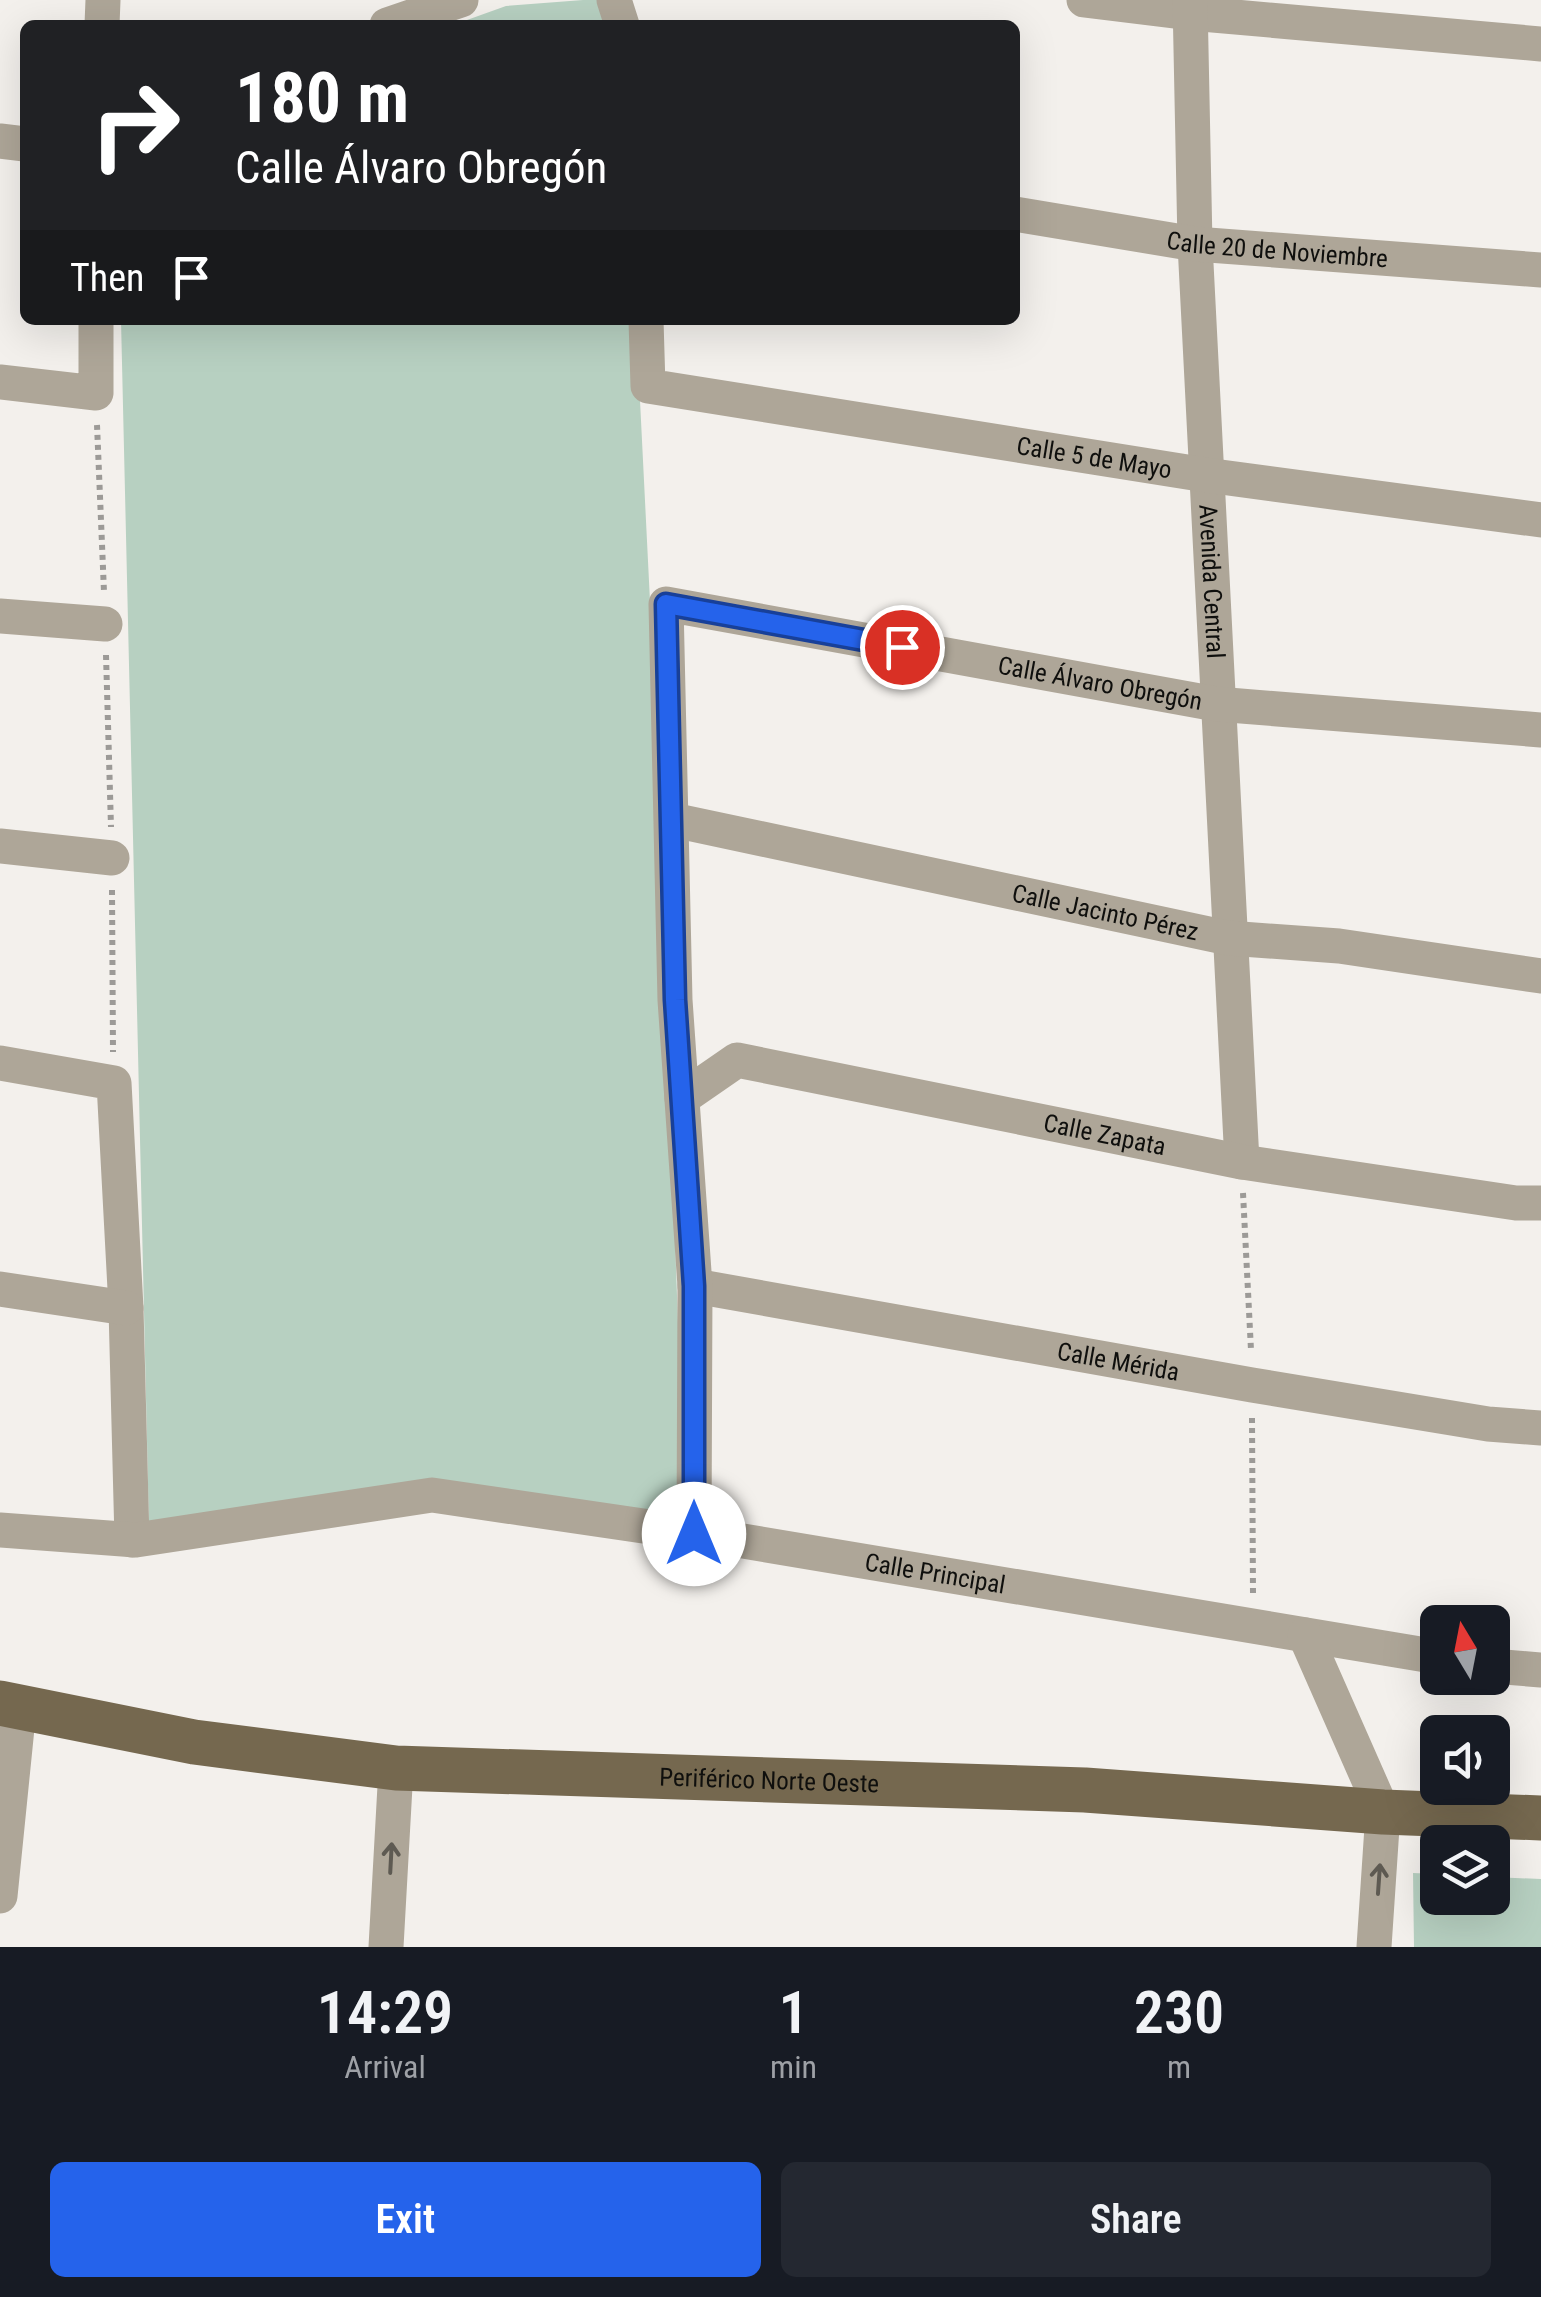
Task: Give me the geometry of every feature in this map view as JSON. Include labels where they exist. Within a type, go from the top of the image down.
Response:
[{"type":"main road","name":"Periférico Norte Oeste","points":[[8,1728],[194,1742],[396,1768],[1085,1790],[1383,1812],[1541,1818]]},
{"type":"street","points":[[402,20],[461,0]]},
{"type":"street","points":[[1084,0],[1190,6],[1541,44]]},
{"type":"street","name":"Avenida Central","points":[[1190,6],[1195,244],[1242,1162]]},
{"type":"street","name":"Calle 20 de Noviembre","points":[[1020,215],[1195,244],[1541,270]]},
{"type":"street","points":[[0,382],[96,394],[96,325]]},
{"type":"street","name":"Calle 5 de Mayo","points":[[646,325],[648,386],[1206,475],[1541,520]]},
{"type":"street","name":"Calle Álvaro Obregón","points":[[673,820],[666,604],[1216,704],[1541,730]]},
{"type":"street","points":[[0,616],[105,624]]},
{"type":"street","points":[[673,820],[675,1000],[694,1286],[694,1534]]},
{"type":"street","name":"Calle Jacinto Pérez","points":[[673,820],[1228,938],[1340,946],[1541,976]]},
{"type":"street","points":[[0,846],[112,858]]},
{"type":"street","name":"Calle Zapata","points":[[682,1098],[736,1060],[1242,1162],[1541,1203]]},
{"type":"street","points":[[0,1062],[114,1084],[126,1308],[132,1540]]},
{"type":"street","name":"Calle Mérida","points":[[694,1286],[1252,1385],[1488,1424],[1541,1428]]},
{"type":"street","points":[[0,1289],[126,1308]]},
{"type":"street","name":"Calle Principal","points":[[0,1530],[132,1540],[432,1495],[694,1534],[1420,1654]]},
{"type":"street","points":[[1305,1635],[1383,1812],[1374,1947]]},
{"type":"street","points":[[1510,1667],[1541,1670]]},
{"type":"street","points":[[0,1896],[8,1728]]},
{"type":"street","points":[[386,1947],[396,1768]]},
{"type":"path","points":[[96,394],[105,624]]},
{"type":"green space","points":[[602,0],[608,20],[467,20],[506,6]]},
{"type":"green space","points":[[121,325],[636,325],[658,762],[685,1520],[449,1486],[149,1527]]},
{"type":"green space","points":[[1413,1873],[1420,1873],[1420,1915],[1510,1915],[1510,1878],[1541,1879],[1541,1947],[1414,1947]]},
{"type":"route","points":[[694,1534],[694,1286],[675,1000],[666,604],[902,647]]}]
